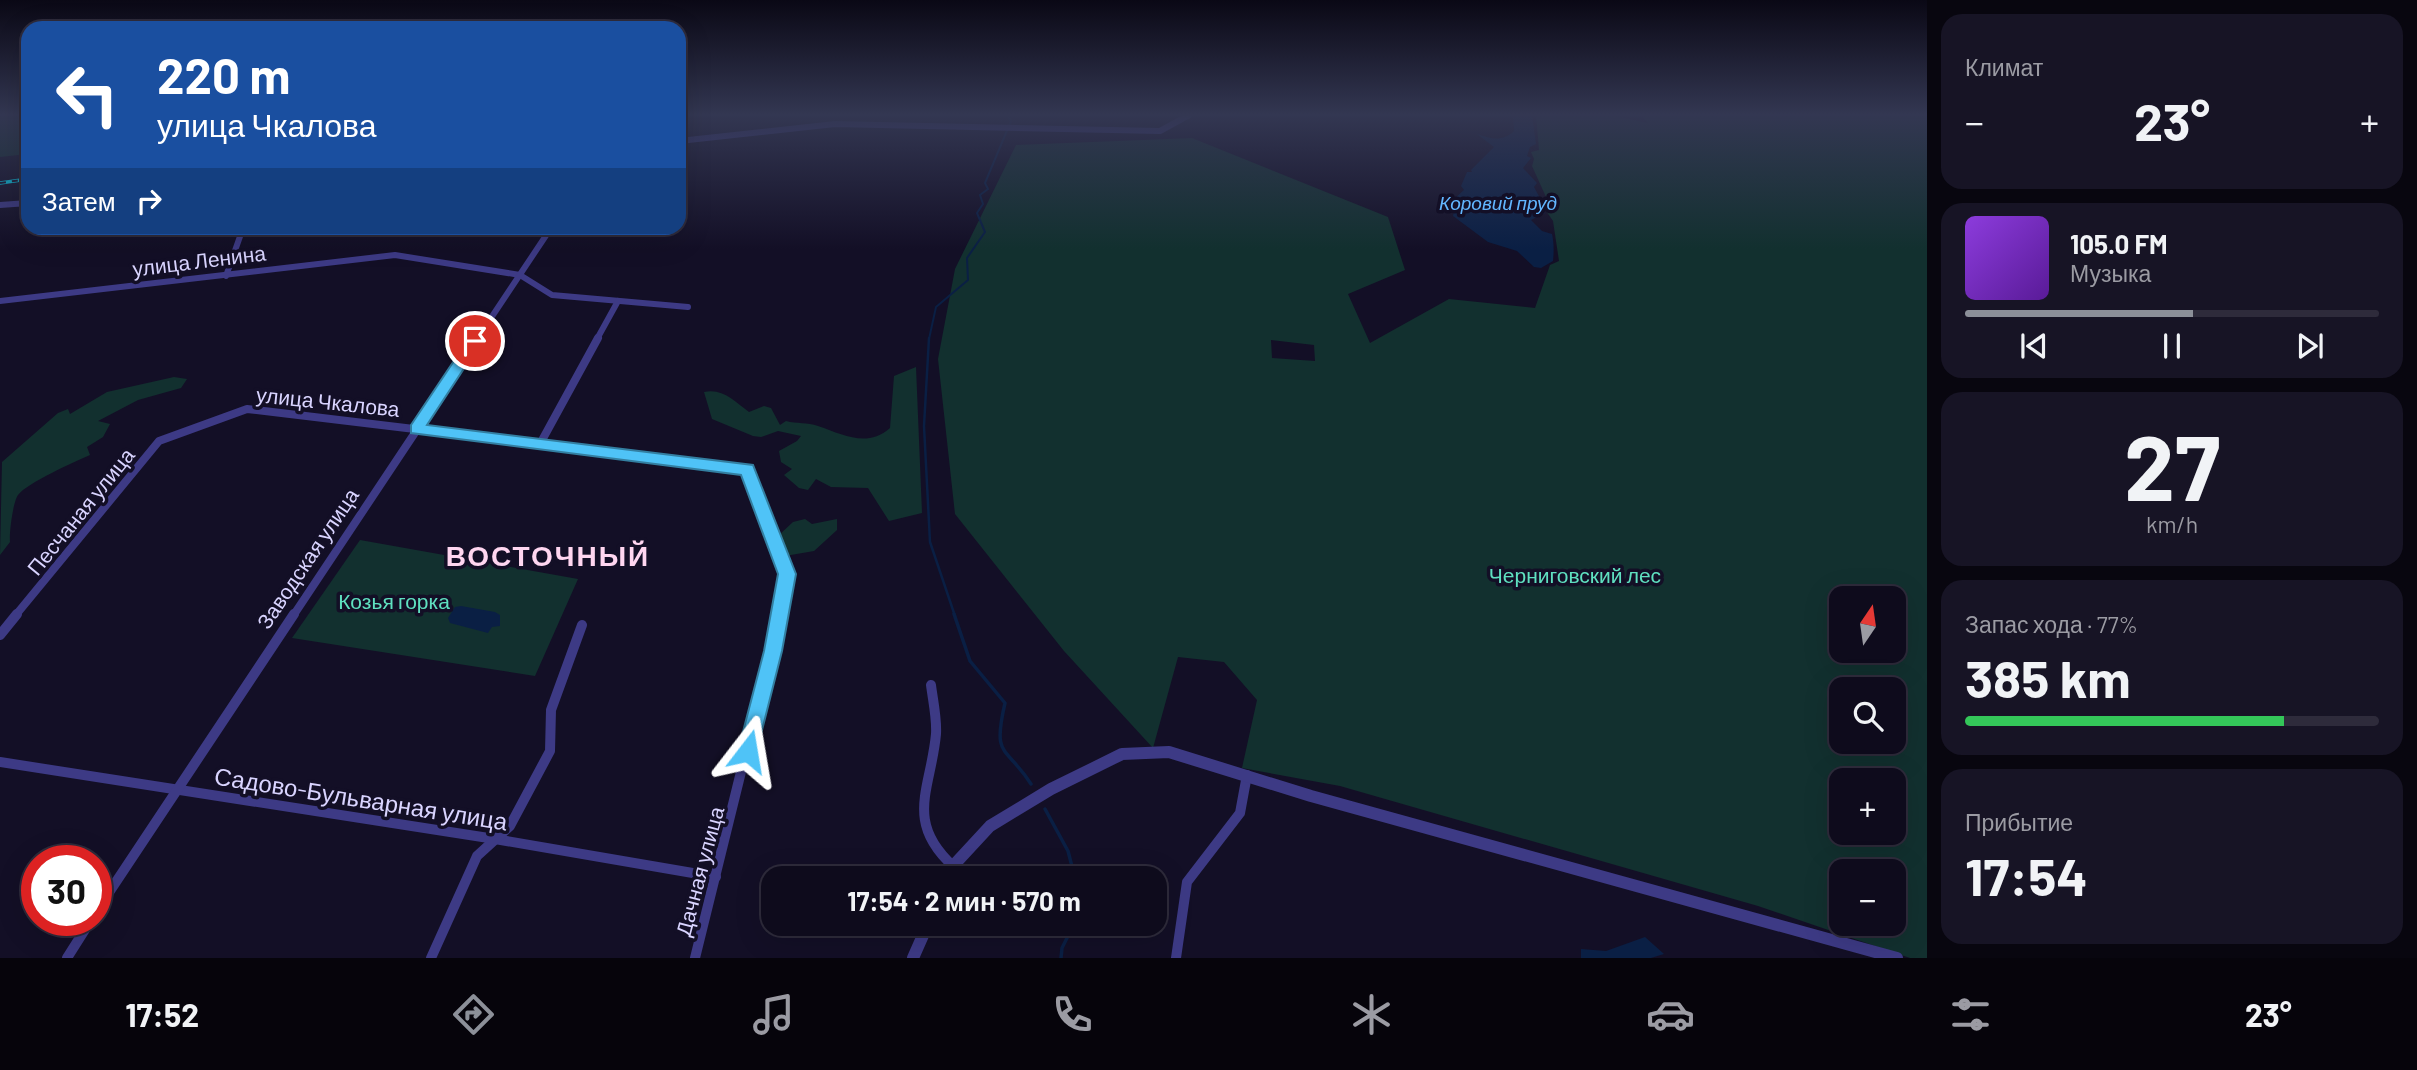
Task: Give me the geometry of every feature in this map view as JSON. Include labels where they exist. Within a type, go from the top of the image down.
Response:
[{"type":"street","points":[[0,205],[21,204]]},
{"type":"street","points":[[226,276],[241,235]]},
{"type":"street","name":"Заводская улица","points":[[112,887],[546,235]]},
{"type":"street","name":"улица Ленина","points":[[0,301],[395,255],[520,275],[552,295],[688,307]]},
{"type":"street","points":[[540,444],[618,300]]},
{"type":"street","name":"улица Чкалова","points":[[159,441],[247,409],[747,469]]},
{"type":"street","name":"Песчаная улица","points":[[0,635],[159,441]]},
{"type":"street","name":"Дачная улица","points":[[695,958],[773,651],[787,574],[747,469]]},
{"type":"street","points":[[430,958],[477,856],[510,826],[550,751],[551,710],[582,625]]},
{"type":"street","points":[[931,685],[936,738],[922,803],[923,832],[944,859],[953,866],[990,826],[1051,789],[1122,754],[1169,752],[1336,803],[1897,958]]},
{"type":"street","name":"Садово-Бульварная улица","points":[[0,762],[495,839],[716,877]]},
{"type":"street","points":[[1176,958],[1187,882],[1240,813],[1241,795],[1247,775]]},
{"type":"street","points":[[67,958],[81,936]]},
{"type":"street","points":[[913,958],[923,936]]},
{"type":"green space","name":"Черниговский лес","points":[[1009,160],[1246,160],[1388,217],[1405,270],[1348,294],[1370,343],[1449,299],[1535,308],[1550,265],[1559,261],[1553,221],[1544,208],[1546,197],[1532,166],[1534,160],[1927,160],[1927,958],[1910,958],[1846,936],[1906,936],[1906,859],[1829,859],[1829,930],[1758,906],[1340,786],[1242,768],[1257,700],[1224,662],[1178,657],[1153,748],[1064,651],[955,514],[938,359],[955,269]],"holes":[[[1271,340],[1314,345],[1315,361],[1272,358]]]},
{"type":"green space","points":[[916,367],[922,513],[889,521],[868,488],[831,487],[816,479],[808,490],[799,488],[784,475],[792,469],[781,462],[779,451],[801,436],[778,431],[761,437],[753,436],[712,419],[704,392],[723,394],[749,412],[764,406],[771,408],[780,425],[786,421],[810,424],[864,439],[890,428],[894,376]]},
{"type":"green space","points":[[174,377],[187,379],[181,388],[138,400],[98,421],[110,424],[103,437],[87,447],[90,455],[41,479],[18,495],[10,542],[0,555],[2,462],[58,413],[68,409],[70,414],[107,392]]},
{"type":"green space","points":[[805,519],[812,524],[837,519],[837,530],[814,551],[785,556],[777,537],[793,522]]},
{"type":"green space","name":"Козья горка","points":[[360,540],[578,579],[535,676],[292,638]]},
{"type":"water","name":"Коровий пруд","points":[[1481,160],[1530,160],[1523,168],[1537,183],[1534,187],[1540,198],[1534,200],[1535,206],[1545,213],[1531,220],[1542,231],[1552,234],[1553,261],[1541,268],[1534,267],[1517,251],[1488,242],[1453,216],[1456,203],[1454,199],[1464,190],[1461,186],[1467,172],[1472,172]]},
{"type":"water","points":[[455,607],[495,612],[500,615],[500,626],[492,627],[488,633],[450,623],[448,618]]},
{"type":"water","points":[[1645,937],[1664,954],[1651,958],[1581,958],[1581,949],[1606,951]]},
{"type":"waterway","points":[[929,339],[936,307],[968,280],[967,258],[985,232],[977,213],[983,204],[980,195],[988,189],[985,183],[995,160]]},
{"type":"waterway","points":[[929,338],[924,426],[930,542],[955,616]]},
{"type":"waterway","points":[[954,614],[970,661],[1005,703],[1000,734],[1004,750],[1031,784]]},
{"type":"waterway","points":[[1045,809],[1068,851],[1072,866]]},
{"type":"waterway","points":[[1061,958],[1068,936]]},
{"type":"railway","points":[[0,183],[21,180]]},
{"type":"district","name":"ВОСТОЧНЫЙ","points":[[548,555]]},
{"type":"route","points":[[475,341],[416,429],[747,469],[787,574],[773,651],[748,751]]}]
